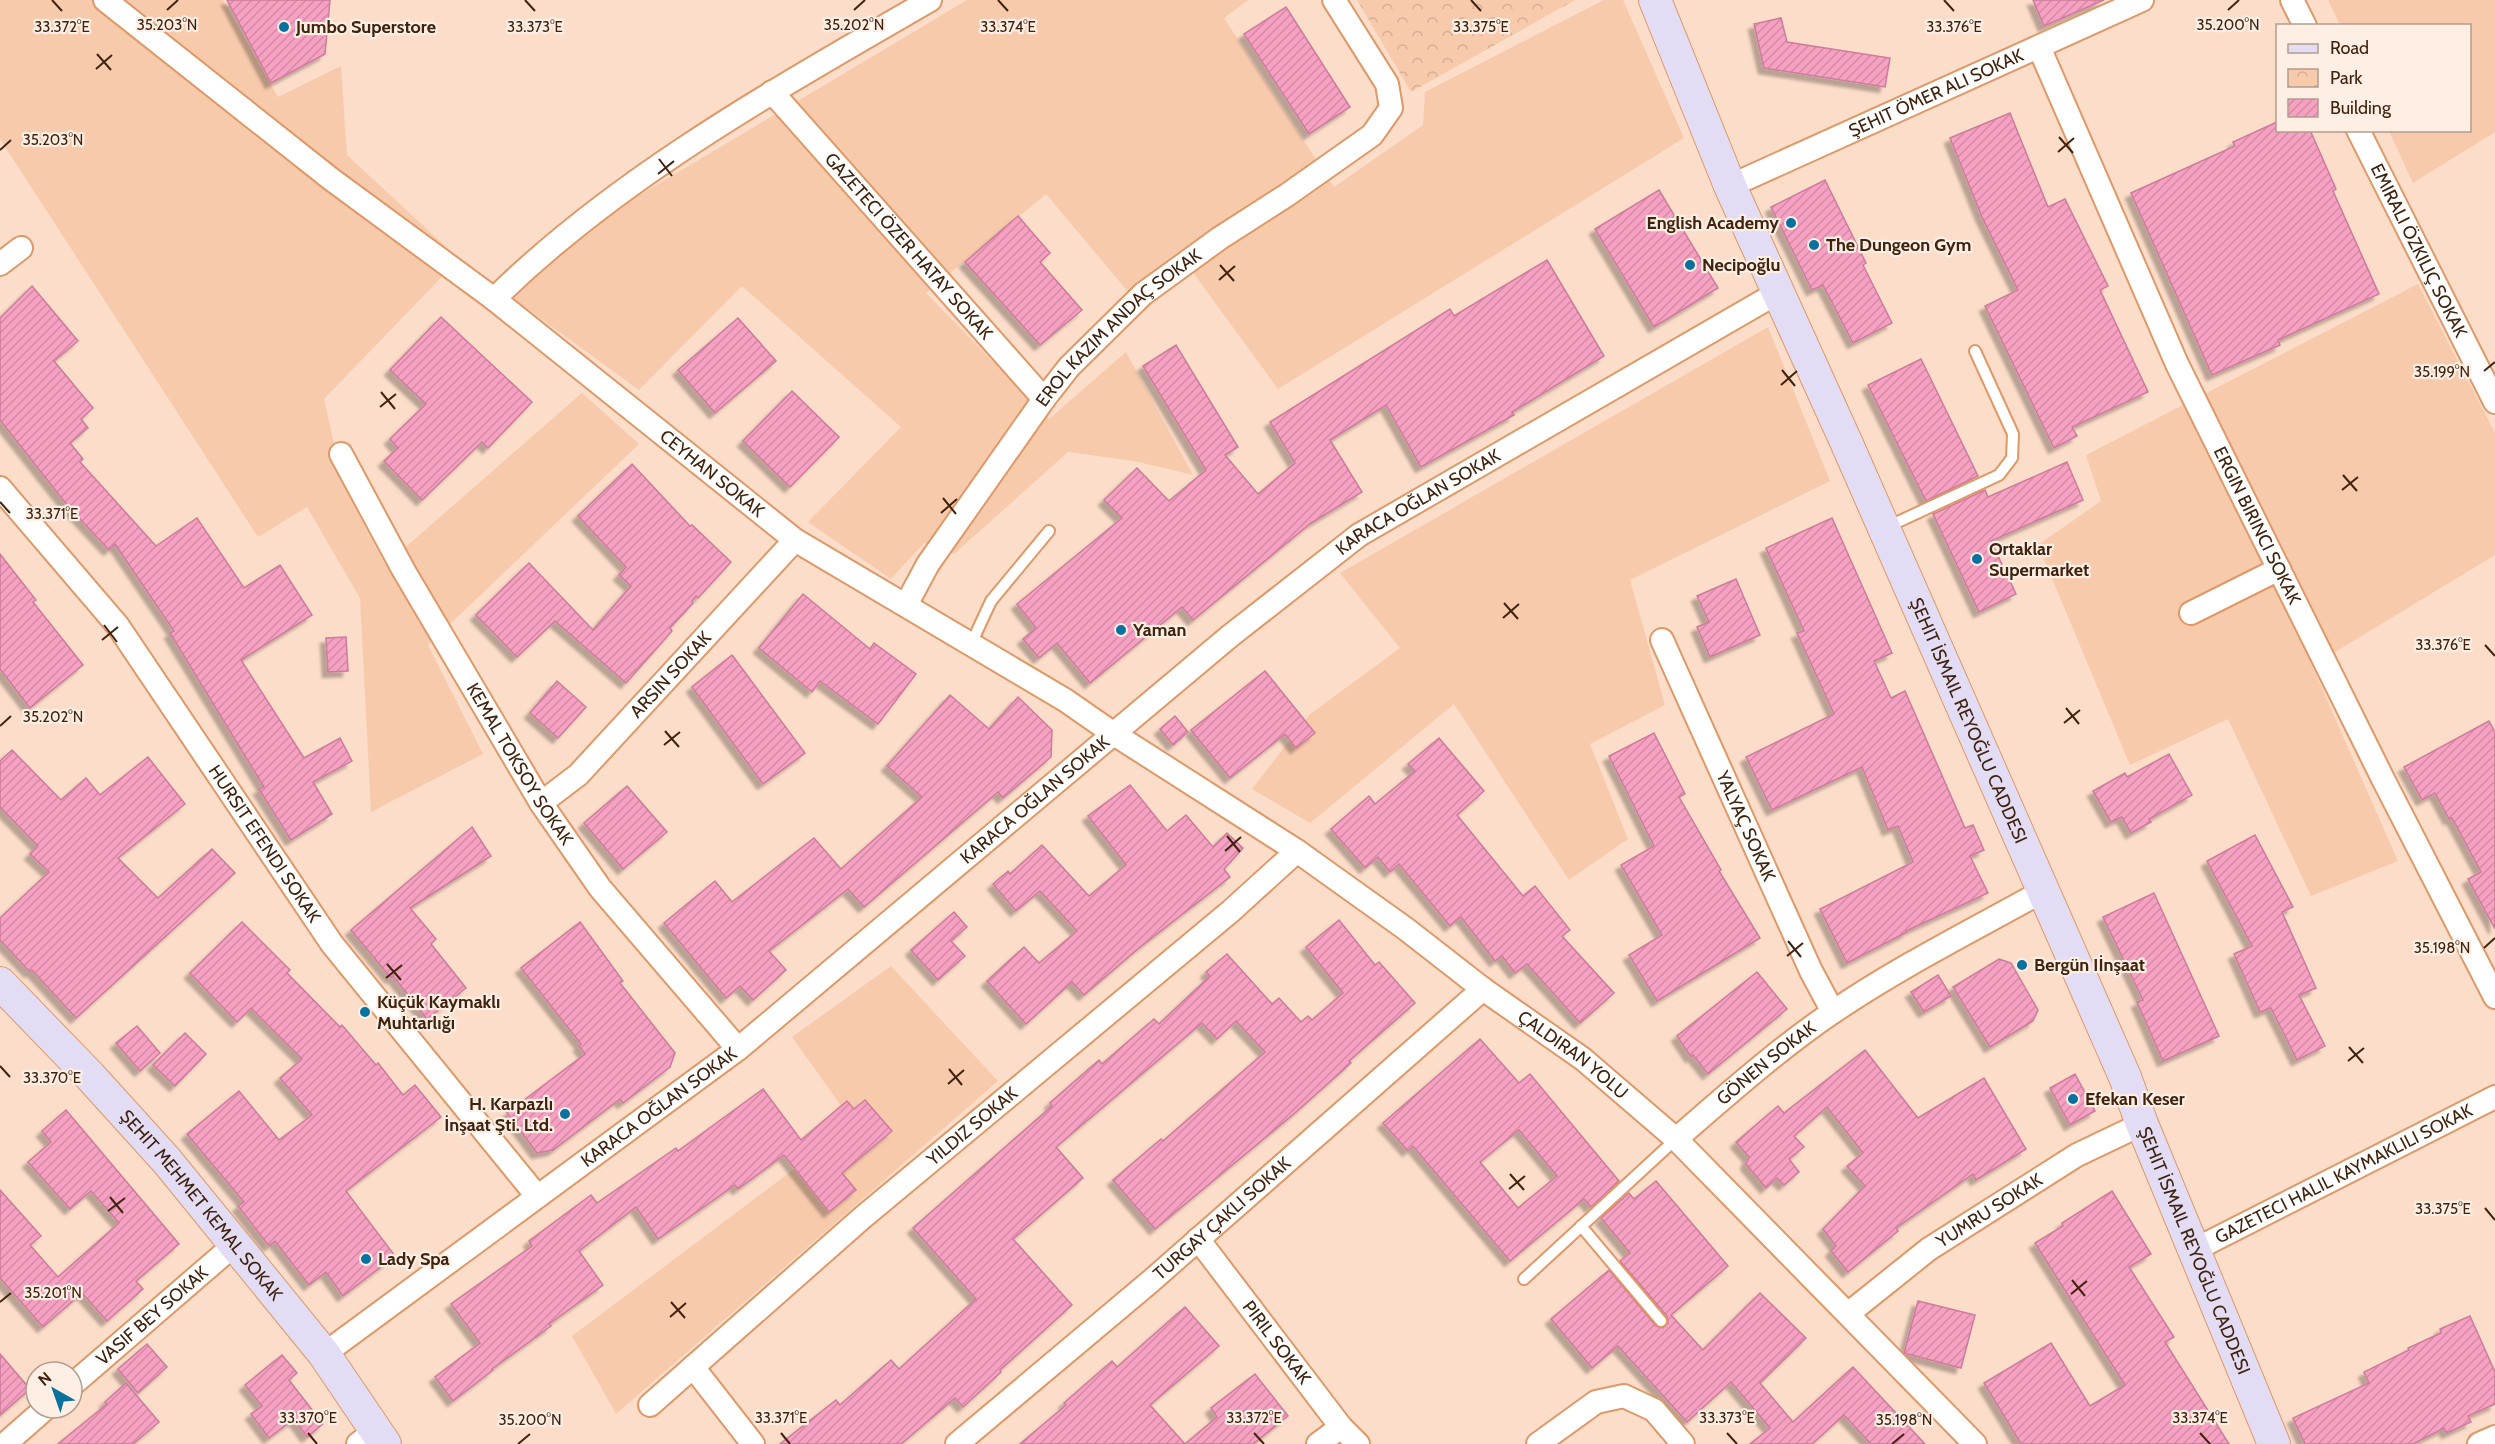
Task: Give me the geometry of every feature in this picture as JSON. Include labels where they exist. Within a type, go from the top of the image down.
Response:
[{"type":"street","name":"CEYHAN SOKAK","points":[[105,0],[331,179],[494,299],[795,540],[1065,700],[1297,851],[1406,929],[1483,989],[1583,1059],[1676,1139],[1849,1313],[1974,1444]]},
{"type":"street","points":[[494,299],[536,258],[652,171],[772,92],[930,0]]},
{"type":"street","points":[[906,605],[928,564],[1069,367],[1143,294],[1220,238],[1287,195],[1372,135],[1391,108],[1387,84],[1335,0]]},
{"type":"street","name":"ŞEHIT İSMAIL REYOĞLU CADDESI","points":[[1655,0],[1730,186],[2125,1077],[2142,1124],[2274,1444]]},
{"type":"street","name":"ŞEHIT ÖMER ALI SOKAK","points":[[1730,186],[2142,0]]},
{"type":"street","points":[[2292,0],[2304,24]]},
{"type":"street","name":"ERGIN BIRINCI SOKAK","points":[[2038,47],[2177,364],[2383,779],[2495,997]]},
{"type":"street","name":"GAZETECI ÖZER HATAY SOKAK","points":[[772,92],[1044,399]]},
{"type":"street","points":[[2359,132],[2495,402]]},
{"type":"street","points":[[0,264],[21,248]]},
{"type":"street","name":"KARACA OĞLAN SOKAK","points":[[324,1354],[738,1049],[1230,636],[1359,535],[1777,293]]},
{"type":"street","name":"KEMAL TOKSOY SOKAK","points":[[341,454],[404,571],[541,802],[600,888],[738,1049]]},
{"type":"street","points":[[0,488],[118,626],[332,944],[537,1196]]},
{"type":"street","points":[[541,802],[578,775],[795,540]]},
{"type":"street","points":[[2191,613],[2279,569]]},
{"type":"street","name":"YALYAÇ SOKAK","points":[[1662,640],[1811,971],[1833,1012]]},
{"type":"street","points":[[650,1405],[862,1218],[1231,910],[1297,851]]},
{"type":"street","name":"GÖNEN SOKAK","points":[[1676,1139],[1746,1078],[1833,1012],[1938,949],[2043,891]]},
{"type":"street","name":"ŞEHIT MEHMET KEMAL SOKAK","points":[[0,983],[90,1076],[167,1161],[324,1354],[372,1439]]},
{"type":"street","points":[[957,1444],[1151,1281],[1483,989]]},
{"type":"street","points":[[2194,1250],[2495,1097]]},
{"type":"street","name":"YUMRU SOKAK","points":[[1849,1313],[1929,1249],[2077,1155],[2142,1124]]},
{"type":"street","points":[[1198,1239],[1341,1426],[1358,1444]]},
{"type":"street","points":[[84,1376],[234,1245]]},
{"type":"street","points":[[693,1367],[753,1444]]},
{"type":"street","points":[[1538,1444],[1596,1402],[1624,1395],[1654,1410],[1683,1444]]},
{"type":"street","points":[[4,1444],[32,1420]]},
{"type":"street","points":[[1318,1444],[1341,1426]]},
{"type":"street","points":[[2479,1444],[2495,1437]]},
{"type":"lane","points":[[1884,529],[1999,475],[2012,458],[2013,434],[1975,351]]},
{"type":"lane","points":[[971,644],[991,601],[1049,531]]},
{"type":"lane","name":"GÖNEN SOKAK","points":[[1524,1279],[1676,1139]]},
{"type":"lane","points":[[1581,1226],[1661,1321]]},
{"type":"green space","points":[[0,0],[223,0],[278,97],[341,66],[347,155],[459,259],[324,399],[343,485],[385,565],[582,393],[639,444],[428,645],[483,754],[371,812],[360,598],[307,507],[258,537],[0,139]]},
{"type":"green space","points":[[967,0],[1248,0],[1224,18],[1334,187],[1423,125],[1425,92],[1604,0],[1623,0],[1684,138],[1278,389],[1178,252],[1130,294],[1046,194],[926,293],[1049,419],[1126,352],[1193,475],[1134,461],[1068,452],[954,554],[924,543],[891,579],[808,522],[901,427],[742,286],[639,390],[492,283]]},
{"type":"green space","points":[[1357,0],[1575,0],[1411,92]]},
{"type":"green space","points":[[2328,0],[2495,0],[2495,132],[2413,183],[2389,132],[2471,132],[2471,24],[2340,24]]},
{"type":"green space","points":[[2418,284],[2495,433],[2495,555],[2312,666],[2398,861],[2311,896],[2228,719],[2130,765],[2038,545],[2101,501],[2086,455]]},
{"type":"green space","points":[[1768,327],[1830,481],[1630,580],[1665,705],[1590,744],[1628,839],[1569,880],[1454,704],[1310,823],[1252,789],[1309,715],[1400,648],[1340,573]]},
{"type":"green space","points":[[891,966],[998,1081],[616,1414],[572,1336],[854,1124],[792,1037]]},
{"type":"building","name":"Jumbo Superstore","points":[[227,0],[330,0],[325,54],[271,83]]},
{"type":"building","points":[[2033,0],[2104,0],[2044,26]]},
{"type":"building","points":[[1286,7],[1350,107],[1309,134],[1244,34]]},
{"type":"building","points":[[1781,18],[1787,42],[1890,58],[1885,87],[1764,68],[1754,24]]},
{"type":"building","points":[[2010,113],[2048,207],[2065,199],[2108,286],[2100,290],[2148,392],[2072,427],[2077,436],[2054,448],[1985,306],[2018,290],[1982,217],[1950,138]]},
{"type":"building","points":[[2276,122],[2276,132],[2311,132],[2336,189],[2333,191],[2379,294],[2278,340],[2280,345],[2212,375],[2131,193],[2235,146],[2233,142]]},
{"type":"building","points":[[1825,180],[1866,263],[1863,265],[1892,323],[1853,343],[1823,285],[1812,290],[1771,207]]},
{"type":"building","points":[[1659,190],[1718,288],[1654,327],[1595,229]]},
{"type":"building","points":[[1018,216],[1050,253],[1040,262],[1082,310],[1040,345],[965,262]]},
{"type":"building","points":[[1547,260],[1604,356],[1512,412],[1514,415],[1421,467],[1386,405],[1330,440],[1362,492],[1311,523],[1193,620],[1182,607],[1090,683],[1057,643],[1039,658],[1023,639],[1036,628],[1017,604],[1122,518],[1104,500],[1137,468],[1169,501],[1206,470],[1143,366],[1176,345],[1238,447],[1225,455],[1258,494],[1295,463],[1270,422],[1450,309],[1454,316]]},
{"type":"building","points":[[32,286],[78,341],[54,361],[93,408],[81,419],[88,428],[70,443],[83,459],[80,462],[156,546],[197,518],[244,588],[280,565],[312,615],[241,660],[304,758],[340,738],[352,761],[313,782],[332,814],[291,840],[259,789],[264,787],[170,633],[174,631],[115,544],[109,550],[67,505],[0,420],[0,318]]},
{"type":"building","points":[[441,317],[532,402],[488,448],[482,442],[422,500],[384,461],[398,448],[390,439],[426,404],[390,370]]},
{"type":"building","points":[[738,318],[776,361],[715,413],[678,370]]},
{"type":"building","points":[[1921,359],[1978,476],[1926,501],[1868,385]]},
{"type":"building","points":[[792,391],[839,437],[790,487],[743,441]]},
{"type":"building","points":[[2067,462],[2083,500],[1991,541],[2016,594],[1979,612],[1933,514],[1985,490],[1988,497]]},
{"type":"building","points":[[632,464],[690,526],[692,525],[731,562],[698,598],[696,596],[693,603],[670,628],[672,631],[626,683],[555,621],[517,657],[476,615],[529,563],[593,630],[631,586],[619,575],[626,567],[578,516]]},
{"type":"building","points":[[1832,518],[1892,653],[1874,661],[1891,698],[1905,691],[1965,828],[1973,825],[1984,850],[1970,856],[1988,893],[1906,931],[1847,963],[1820,909],[1913,862],[1898,826],[1888,830],[1862,767],[1772,810],[1746,757],[1834,714],[1797,633],[1804,631],[1766,548]]},
{"type":"building","points":[[0,554],[36,600],[33,602],[83,665],[30,708],[0,669]]},
{"type":"building","points":[[1736,579],[1760,635],[1710,657],[1697,627],[1709,622],[1697,596]]},
{"type":"building","points":[[803,594],[870,649],[874,643],[916,674],[878,724],[820,681],[812,692],[759,648]]},
{"type":"building","points":[[346,637],[348,671],[328,672],[326,638]]},
{"type":"building","points":[[732,655],[805,753],[763,784],[692,687]]},
{"type":"building","points":[[1265,671],[1315,733],[1296,748],[1285,734],[1230,778],[1191,730]]},
{"type":"building","points":[[557,681],[586,707],[558,738],[530,713]]},
{"type":"building","points":[[950,695],[989,729],[1018,697],[1052,730],[1051,757],[1003,798],[998,792],[864,907],[848,889],[769,951],[786,970],[753,1000],[740,986],[726,998],[664,923],[715,881],[732,902],[814,838],[841,869],[922,797],[887,766]]},
{"type":"building","points":[[1175,716],[1188,732],[1173,745],[1160,729]]},
{"type":"building","points":[[2489,721],[2495,732],[2495,929],[2468,879],[2481,872],[2452,818],[2449,819],[2435,793],[2422,800],[2404,767]]},
{"type":"building","points":[[1654,733],[1685,794],[1679,797],[1721,870],[1719,871],[1760,938],[1657,1001],[1629,955],[1662,935],[1621,865],[1654,846],[1609,756]]},
{"type":"building","points":[[1439,738],[1484,791],[1457,815],[1523,896],[1535,886],[1570,930],[1562,936],[1614,993],[1580,1023],[1527,964],[1515,973],[1502,956],[1495,961],[1461,917],[1450,926],[1399,864],[1390,872],[1378,857],[1365,868],[1331,829],[1369,796],[1375,804],[1415,771],[1408,764]]},
{"type":"building","points":[[12,750],[61,800],[86,778],[100,795],[148,757],[185,804],[118,858],[158,898],[212,849],[235,873],[76,1018],[32,970],[30,972],[0,940],[0,918],[49,872],[30,854],[38,846],[0,807],[0,761]]},
{"type":"building","points":[[2169,754],[2192,795],[2149,819],[2151,822],[2131,833],[2122,817],[2111,822],[2093,791],[2125,773],[2127,777]]},
{"type":"building","points":[[1130,785],[1167,831],[1186,815],[1213,847],[1227,833],[1243,848],[1224,869],[1230,877],[1139,948],[1084,995],[1072,982],[1026,1024],[987,981],[1024,947],[1039,963],[1077,931],[1040,891],[1016,911],[993,884],[1008,871],[1010,874],[1042,845],[1089,896],[1126,865],[1088,816]]},
{"type":"building","points":[[627,786],[667,832],[623,869],[584,823]]},
{"type":"building","points":[[472,827],[491,856],[410,908],[436,939],[431,944],[466,988],[427,1019],[393,976],[391,978],[351,930]]},
{"type":"building","points":[[2255,835],[2293,907],[2282,912],[2316,988],[2299,995],[2325,1046],[2297,1060],[2271,1008],[2260,1012],[2234,954],[2252,946],[2207,861]]},
{"type":"building","points":[[2154,893],[2219,1036],[2163,1061],[2137,1002],[2143,1000],[2103,917]]},
{"type":"building","points":[[954,912],[967,927],[951,941],[965,956],[938,980],[911,950]]},
{"type":"building","points":[[1339,920],[1375,965],[1379,962],[1415,1003],[1349,1061],[1351,1063],[1295,1113],[1155,1229],[1113,1180],[1161,1139],[1163,1141],[1265,1052],[1236,1021],[1217,1039],[1202,1023],[1056,1147],[1083,1178],[1013,1239],[1072,1305],[963,1407],[955,1398],[901,1444],[780,1444],[836,1400],[840,1405],[891,1360],[899,1369],[976,1299],[913,1228],[1052,1106],[1050,1103],[1099,1060],[1102,1064],[1154,1019],[1159,1024],[1210,976],[1206,972],[1227,954],[1272,1004],[1279,998],[1301,1022],[1308,1016],[1312,1020],[1343,993],[1306,947]]},
{"type":"building","points":[[242,922],[290,970],[287,973],[340,1027],[342,1025],[376,1065],[378,1063],[403,1095],[415,1085],[441,1117],[346,1191],[395,1256],[343,1296],[326,1272],[309,1285],[275,1241],[269,1246],[238,1206],[244,1202],[187,1134],[239,1091],[279,1140],[312,1115],[280,1078],[302,1059],[251,1008],[237,1022],[190,973]]},
{"type":"building","points":[[580,922],[623,981],[620,983],[675,1053],[670,1067],[623,1103],[620,1099],[553,1150],[537,1153],[507,1113],[585,1054],[579,1046],[581,1044],[521,968]]},
{"type":"building","points":[[1999,959],[2011,963],[2038,1010],[2033,1021],[1990,1047],[1953,987]]},
{"type":"building","points":[[1757,972],[1787,1009],[1708,1074],[1693,1055],[1691,1057],[1677,1036]]},
{"type":"building","points":[[1938,975],[1951,996],[1924,1012],[1911,992]]},
{"type":"building","points":[[137,1026],[160,1053],[140,1071],[116,1043]]},
{"type":"building","points":[[185,1033],[206,1054],[175,1086],[153,1065]]},
{"type":"building","points":[[1480,1039],[1519,1083],[1530,1074],[1619,1181],[1591,1207],[1584,1199],[1510,1261],[1413,1146],[1408,1151],[1383,1123]],"holes":[[[1519,1130],[1557,1176],[1518,1208],[1480,1162]]]},
{"type":"building","points":[[1865,1050],[1918,1118],[1984,1078],[2026,1149],[1976,1180],[1973,1174],[1896,1228],[1898,1231],[1848,1272],[1831,1251],[1836,1246],[1823,1229],[1865,1186],[1847,1166],[1863,1153],[1827,1107],[1794,1136],[1804,1147],[1789,1159],[1799,1172],[1784,1185],[1777,1178],[1766,1188],[1746,1164],[1749,1157],[1736,1142],[1778,1106],[1784,1113]]},
{"type":"building","name":"Efekan Keser","points":[[2075,1074],[2095,1111],[2070,1125],[2050,1088]]},
{"type":"building","points":[[763,1089],[801,1140],[847,1101],[854,1109],[865,1100],[892,1131],[842,1173],[856,1190],[829,1212],[784,1155],[738,1189],[735,1185],[658,1239],[636,1207],[579,1251],[603,1285],[549,1324],[551,1326],[453,1401],[435,1377],[480,1343],[451,1304],[532,1246],[529,1241],[591,1195],[597,1203],[676,1148],[678,1151]]},
{"type":"building","points":[[66,1110],[179,1244],[136,1281],[143,1289],[107,1321],[82,1293],[43,1327],[0,1278],[0,1190],[41,1236],[30,1245],[58,1277],[119,1223],[91,1191],[70,1209],[28,1162],[51,1142],[42,1131]]},
{"type":"building","points":[[1656,1181],[1728,1266],[1671,1315],[1703,1350],[1760,1293],[1806,1338],[1760,1383],[1793,1422],[1853,1367],[1925,1444],[1871,1444],[1844,1415],[1812,1444],[1750,1444],[1770,1428],[1731,1382],[1687,1422],[1618,1346],[1592,1368],[1551,1319],[1609,1270],[1656,1326],[1663,1328],[1668,1323],[1667,1316],[1620,1261],[1630,1253],[1601,1218],[1629,1193],[1634,1199]]},
{"type":"building","points":[[2112,1191],[2151,1254],[2129,1267],[2174,1337],[2165,1342],[2229,1444],[2021,1444],[1984,1383],[2051,1343],[2090,1406],[2125,1385],[2035,1243]]},
{"type":"building","points":[[1918,1301],[1975,1315],[1961,1368],[1904,1353]]},
{"type":"building","points":[[1185,1307],[1219,1346],[1150,1405],[1185,1444],[1020,1444],[1066,1405],[1064,1403],[1112,1361],[1117,1367]]},
{"type":"building","points":[[2470,1316],[2495,1372],[2495,1404],[2468,1416],[2471,1422],[2447,1433],[2444,1428],[2413,1444],[2305,1444],[2293,1418],[2369,1383],[2364,1372],[2441,1333],[2440,1329]]},
{"type":"building","points":[[147,1344],[167,1367],[138,1393],[118,1369]]},
{"type":"building","points":[[0,1354],[24,1382],[24,1394],[0,1415]]},
{"type":"building","points":[[282,1355],[297,1373],[289,1380],[323,1424],[307,1437],[294,1419],[269,1438],[251,1414],[262,1406],[245,1385]]},
{"type":"building","points":[[1255,1374],[1288,1416],[1253,1444],[1185,1444],[1217,1417],[1211,1408]]},
{"type":"building","points":[[126,1383],[159,1422],[133,1444],[58,1444],[107,1404],[105,1402]]},
{"type":"place","name":"Jumbo Superstore","points":[[284,27]]},
{"type":"place","name":"English Academy","points":[[1791,223]]},
{"type":"place","name":"The Dungeon Gym","points":[[1814,245]]},
{"type":"place","name":"Necipoğlu","points":[[1690,265]]},
{"type":"place","name":"Ortaklar Supermarket","points":[[1977,559]]},
{"type":"place","name":"Yaman","points":[[1121,630]]},
{"type":"place","name":"Bergün Iİnşaat","points":[[2022,965]]},
{"type":"place","name":"Küçük Kaymaklı Muhtarlığı","points":[[365,1012]]},
{"type":"place","name":"Efekan Keser","points":[[2073,1099]]},
{"type":"place","name":"H. Karpazlı İnşaat Şti. Ltd.","points":[[565,1114]]},
{"type":"place","name":"Lady Spa","points":[[366,1259]]}]
